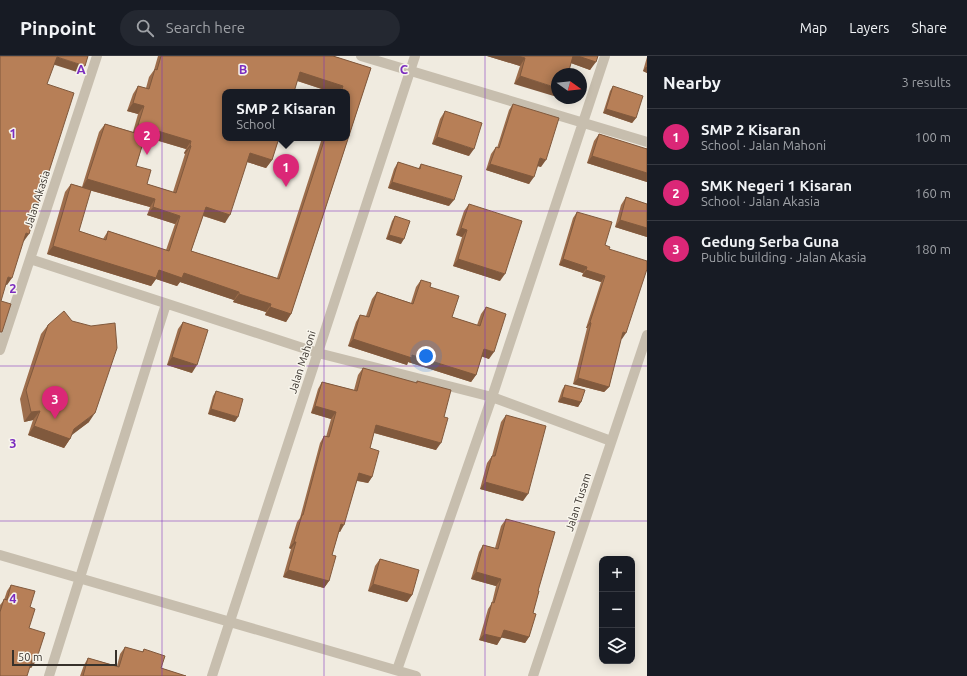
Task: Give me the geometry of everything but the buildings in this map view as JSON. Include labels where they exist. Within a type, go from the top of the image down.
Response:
[{"type":"street","name":"Jalan Akasia","points":[[1,346],[97,56]]},
{"type":"street","points":[[361,56],[647,142]]},
{"type":"street","name":"Jalan Mahoni","points":[[212,676],[415,56]]},
{"type":"street","points":[[397,670],[492,397],[605,56]]},
{"type":"street","points":[[30,260],[318,353],[492,397],[611,441]]},
{"type":"street","points":[[49,676],[166,304]]},
{"type":"street","name":"Jalan Tusam","points":[[533,676],[647,335]]},
{"type":"street","points":[[0,555],[416,676]]},
{"type":"place","name":"SMK Negeri 1 Kisaran","points":[[147,155]]},
{"type":"place","name":"SMP 2 Kisaran","points":[[286,187]]},
{"type":"place","name":"Gedung Serba Guna","points":[[55,419]]}]
